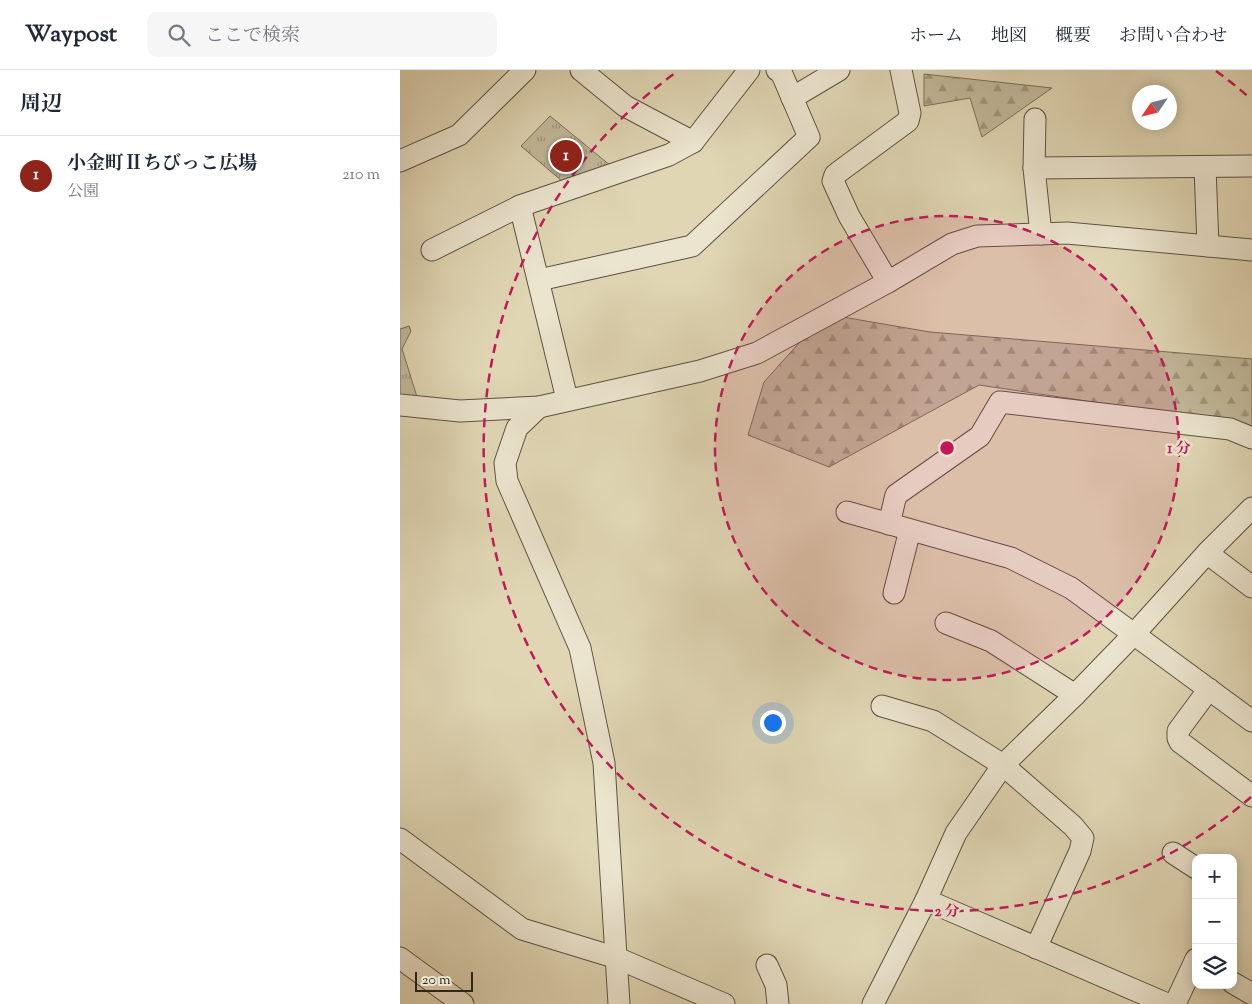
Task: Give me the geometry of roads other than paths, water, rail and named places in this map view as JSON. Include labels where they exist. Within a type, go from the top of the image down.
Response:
[{"type":"street","points":[[400,161],[459,135],[525,70]]},
{"type":"street","points":[[581,70],[625,106],[693,142]]},
{"type":"street","points":[[432,250],[520,206],[669,155],[693,142],[749,70]]},
{"type":"street","points":[[539,280],[692,246],[809,137],[781,72],[777,70]]},
{"type":"street","points":[[792,98],[840,70]]},
{"type":"street","points":[[888,282],[848,216],[833,181],[840,171],[908,121],[910,114],[901,70]]},
{"type":"street","points":[[1035,119],[1034,168],[1041,234]]},
{"type":"street","points":[[1034,168],[1252,166]]},
{"type":"street","points":[[1205,167],[1208,246]]},
{"type":"street","points":[[520,206],[567,399]]},
{"type":"street","points":[[400,404],[460,411],[539,406],[700,371],[757,353],[888,282],[952,244],[977,236],[1067,233],[1252,250]]},
{"type":"street","points":[[889,524],[896,495],[980,436],[1000,402],[1230,429],[1252,438]]},
{"type":"street","points":[[539,406],[517,428],[505,463],[506,482],[580,648],[604,762],[619,1004]]},
{"type":"street","points":[[873,1004],[926,900],[956,833],[1003,765],[1135,634],[1207,553],[1252,508]]},
{"type":"street","points":[[847,512],[1011,558],[1071,588],[1252,721]]},
{"type":"street","points":[[894,593],[910,530]]},
{"type":"street","points":[[1207,553],[1252,587]]},
{"type":"street","points":[[946,622],[991,641],[1075,695]]},
{"type":"street","points":[[1209,689],[1178,731],[1178,738],[1180,742],[1252,796]]},
{"type":"street","points":[[882,706],[933,721],[1003,765],[1073,826],[1083,838],[1080,851],[1036,948]]},
{"type":"street","points":[[400,839],[522,929],[617,958],[724,1004]]},
{"type":"street","points":[[1172,853],[1192,866]]},
{"type":"street","points":[[926,900],[1167,1004]]},
{"type":"street","points":[[400,958],[463,1004]]},
{"type":"street","points":[[767,965],[776,985],[778,1004]]},
{"type":"street","points":[[1175,1004],[1192,965]]},
{"type":"street","points":[[1237,985],[1252,994]]},
{"type":"place","name":"小金町Ⅱちびっこ広場","points":[[566,156]]}]
